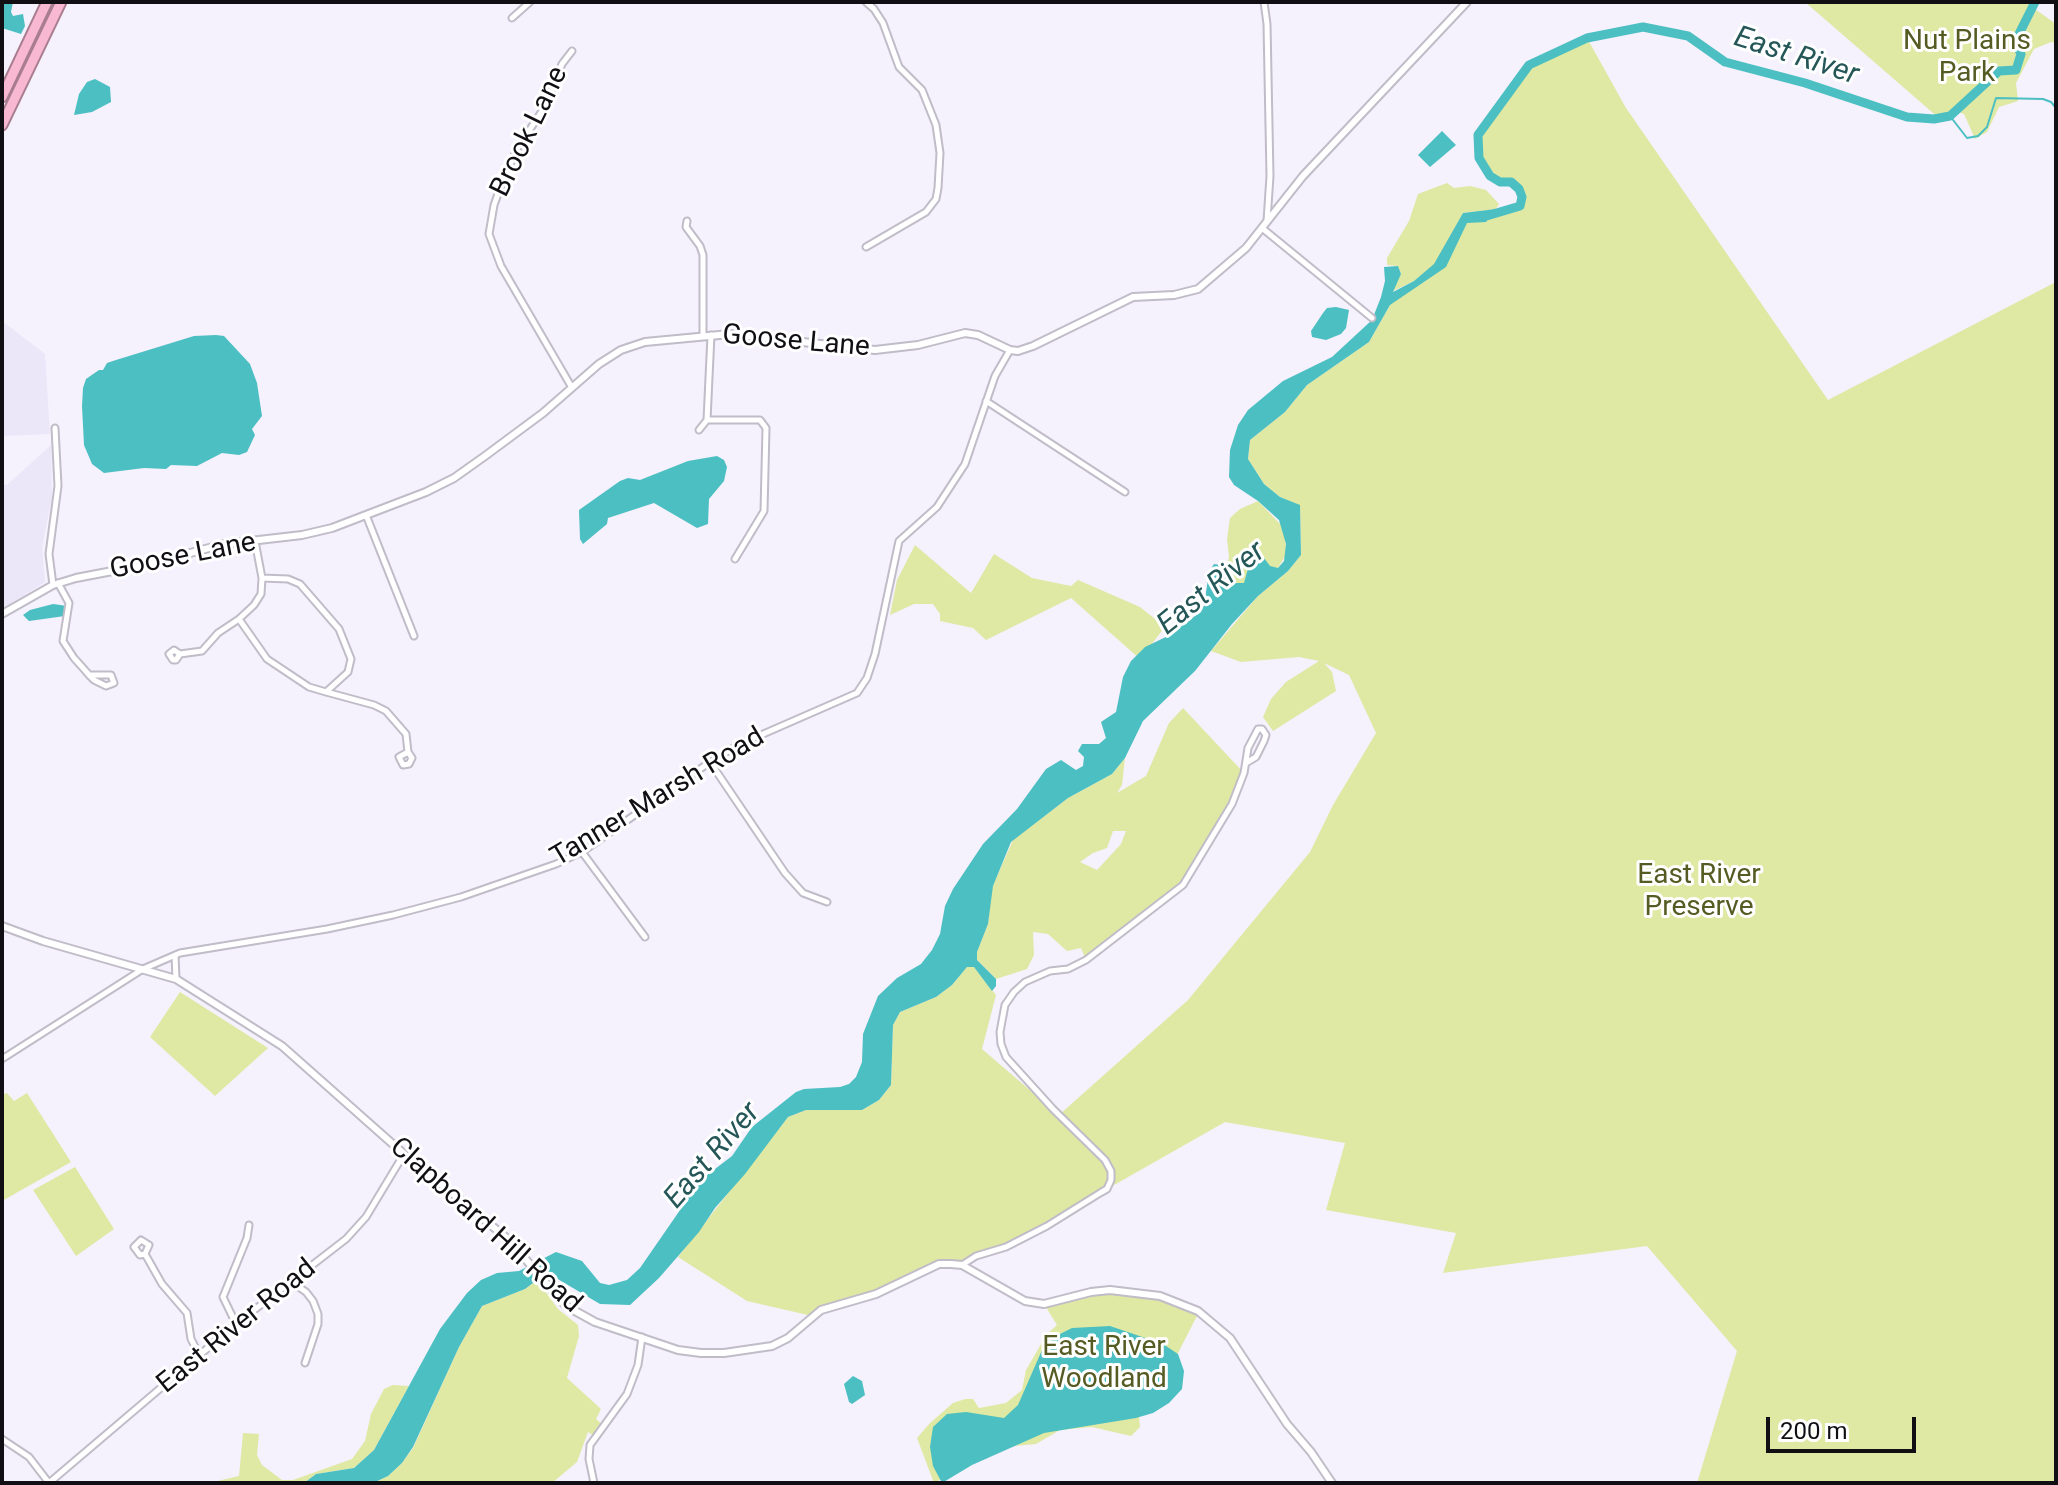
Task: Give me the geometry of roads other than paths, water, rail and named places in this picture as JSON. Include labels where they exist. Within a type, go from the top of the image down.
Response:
[{"type":"highway","points":[[2,97],[47,2]]},
{"type":"highway","points":[[2,125],[61,2]]},
{"type":"street","points":[[512,18],[530,2]]},
{"type":"street","points":[[866,2],[883,23],[899,67],[922,90],[936,125],[940,153],[936,199],[926,212],[866,247]]},
{"type":"street","points":[[1264,2],[1270,176],[1265,224]]},
{"type":"street","points":[[1010,350],[1033,346],[1133,297],[1174,295],[1198,289],[1237,256],[1344,130],[1467,2]]},
{"type":"street","name":"Brook Lane","points":[[571,386],[501,266],[489,234],[494,205],[517,149],[544,108],[562,64],[572,51]]},
{"type":"street","points":[[687,221],[686,227],[703,255],[707,420],[699,430]]},
{"type":"street","points":[[1265,224],[1372,318]]},
{"type":"street","name":"Goose Lane","points":[[2,614],[56,584],[224,544],[317,532],[454,478],[543,413],[571,386],[621,350],[645,342],[707,335],[757,335],[875,350],[918,345],[965,333],[978,335],[1010,350]]},
{"type":"street","name":"Tanner Marsh Road","points":[[2,1059],[143,969],[175,955],[393,915],[461,897],[556,864],[582,852],[710,762],[767,731],[857,693],[867,678],[875,654],[899,541],[937,507],[965,464],[995,376],[1010,350]]},
{"type":"street","points":[[986,401],[1125,492]]},
{"type":"street","points":[[707,420],[760,420],[766,428],[764,511],[735,559]]},
{"type":"street","points":[[55,428],[58,486],[49,554],[56,584],[69,603],[63,641],[89,675]]},
{"type":"street","points":[[366,515],[414,636]]},
{"type":"street","points":[[180,654],[202,651],[218,633],[254,605],[261,594],[262,578],[255,541]]},
{"type":"street","points":[[262,578],[288,579],[300,584],[339,629],[348,648],[350,666],[339,682],[326,692]]},
{"type":"street","points":[[239,619],[267,659],[299,682],[386,711],[403,726],[408,752]]},
{"type":"street","points":[[1246,763],[1256,757],[1264,741],[1266,735],[1262,729],[1258,729],[1253,736],[1232,804],[1183,885],[1086,960],[1025,982],[1005,1005],[1000,1032],[1006,1057],[1068,1125],[1105,1160],[1111,1171],[1111,1180],[1107,1189],[1047,1226],[962,1265],[1025,1301],[1044,1304],[1110,1290],[1160,1296],[1198,1311],[1230,1338],[1287,1424],[1332,1483]]},
{"type":"street","points":[[710,762],[785,873],[803,893],[827,902]]},
{"type":"street","points":[[582,852],[645,937]]},
{"type":"street","name":"Clapboard Hill Road","points":[[2,926],[43,941],[176,979],[291,1052],[404,1154],[496,1229],[529,1261],[566,1306],[595,1322],[678,1350],[724,1353],[772,1346],[788,1338],[821,1310],[876,1294],[939,1264],[962,1265]]},
{"type":"street","points":[[175,955],[176,979]]},
{"type":"street","name":"East River Road","points":[[49,1483],[236,1324],[357,1228],[404,1154]]},
{"type":"street","points":[[236,1324],[223,1297],[247,1238],[249,1225]]},
{"type":"street","points":[[145,1254],[162,1284],[187,1313],[191,1339],[200,1356]]},
{"type":"street","points":[[290,1281],[306,1292],[318,1314],[318,1324],[305,1363]]},
{"type":"street","points":[[594,1483],[588,1452],[590,1445],[627,1394],[638,1365],[642,1337]]},
{"type":"street","points":[[2,1439],[29,1457],[49,1483]]},
{"type":"water","points":[[2,2],[13,2],[13,16],[23,14],[25,26],[21,34],[2,28]]},
{"type":"water","points":[[95,79],[110,87],[111,102],[92,112],[74,115],[79,94],[87,82]]},
{"type":"water","points":[[1442,131],[1456,145],[1430,167],[1418,155]]},
{"type":"water","points":[[1496,209],[1486,222],[1467,223],[1446,267],[1390,305],[1369,342],[1307,385],[1285,412],[1250,440],[1248,459],[1264,484],[1280,497],[1300,505],[1301,555],[1232,624],[1195,671],[1143,721],[1125,758],[1112,774],[1068,798],[1011,842],[993,886],[988,924],[977,952],[977,960],[996,979],[992,991],[974,967],[967,967],[952,985],[936,997],[900,1012],[893,1025],[891,1085],[879,1100],[862,1110],[806,1110],[788,1117],[699,1232],[659,1278],[630,1305],[600,1304],[551,1275],[482,1306],[459,1347],[413,1447],[402,1463],[388,1476],[373,1483],[304,1483],[316,1474],[354,1468],[374,1450],[440,1329],[481,1280],[497,1273],[519,1271],[556,1252],[582,1261],[600,1283],[609,1285],[627,1280],[640,1268],[694,1185],[732,1156],[752,1127],[796,1092],[840,1087],[856,1077],[862,1062],[863,1034],[878,996],[897,978],[921,964],[932,950],[953,889],[983,844],[1017,809],[1046,769],[1061,760],[1076,770],[1083,766],[1084,757],[1078,751],[1082,744],[1099,744],[1106,738],[1101,722],[1116,712],[1123,677],[1131,661],[1145,647],[1170,635],[1199,613],[1204,606],[1209,572],[1214,564],[1227,566],[1236,583],[1244,583],[1249,565],[1255,559],[1264,558],[1270,566],[1278,568],[1284,561],[1286,544],[1279,520],[1234,485],[1229,477],[1230,450],[1238,425],[1248,410],[1283,381],[1332,357],[1372,320],[1385,281],[1384,267],[1398,266],[1401,274],[1393,292],[1414,281],[1434,264],[1463,213]]},
{"type":"water","points":[[1327,308],[1349,310],[1346,328],[1341,334],[1326,340],[1312,337],[1311,331]]},
{"type":"water","points":[[194,336],[224,336],[250,364],[257,383],[262,416],[252,429],[255,435],[247,452],[239,455],[222,453],[197,466],[171,465],[166,469],[144,468],[104,473],[92,464],[84,445],[82,406],[86,379],[103,370],[107,363]]},
{"type":"water","points":[[717,456],[724,460],[727,467],[724,481],[709,499],[708,524],[697,528],[654,503],[608,518],[607,524],[583,544],[579,510],[620,481],[628,478],[640,480],[688,461]]},
{"type":"water","points":[[53,604],[67,606],[65,616],[29,621],[23,615],[30,610]]},
{"type":"water","name":"East River Woodland","points":[[1110,1326],[1163,1344],[1178,1354],[1184,1371],[1182,1389],[1169,1403],[1153,1413],[1136,1418],[1044,1433],[972,1465],[942,1483],[933,1466],[930,1447],[933,1427],[947,1414],[966,1412],[1004,1418],[1018,1405],[1042,1350],[1056,1336],[1072,1328]]},
{"type":"water","points":[[853,1376],[862,1381],[865,1395],[852,1404],[844,1384]]},
{"type":"waterway","name":"East River","points":[[1483,217],[1520,206],[1522,197],[1511,182],[1500,182],[1490,176],[1479,158],[1478,135],[1529,65],[1587,38],[1643,27],[1688,36],[1725,62],[1805,83],[1907,117],[1934,119],[1950,116],[1999,71],[2016,70],[2021,54],[2015,42],[2035,2]]},
{"type":"waterway","points":[[1950,116],[1967,138],[1978,136],[1987,127],[1996,98],[2043,99],[2056,108]]},
{"type":"park label","name":"Nut Plains Park","points":[[1967,58]]},
{"type":"park label","name":"East River Preserve","points":[[1699,892]]}]
